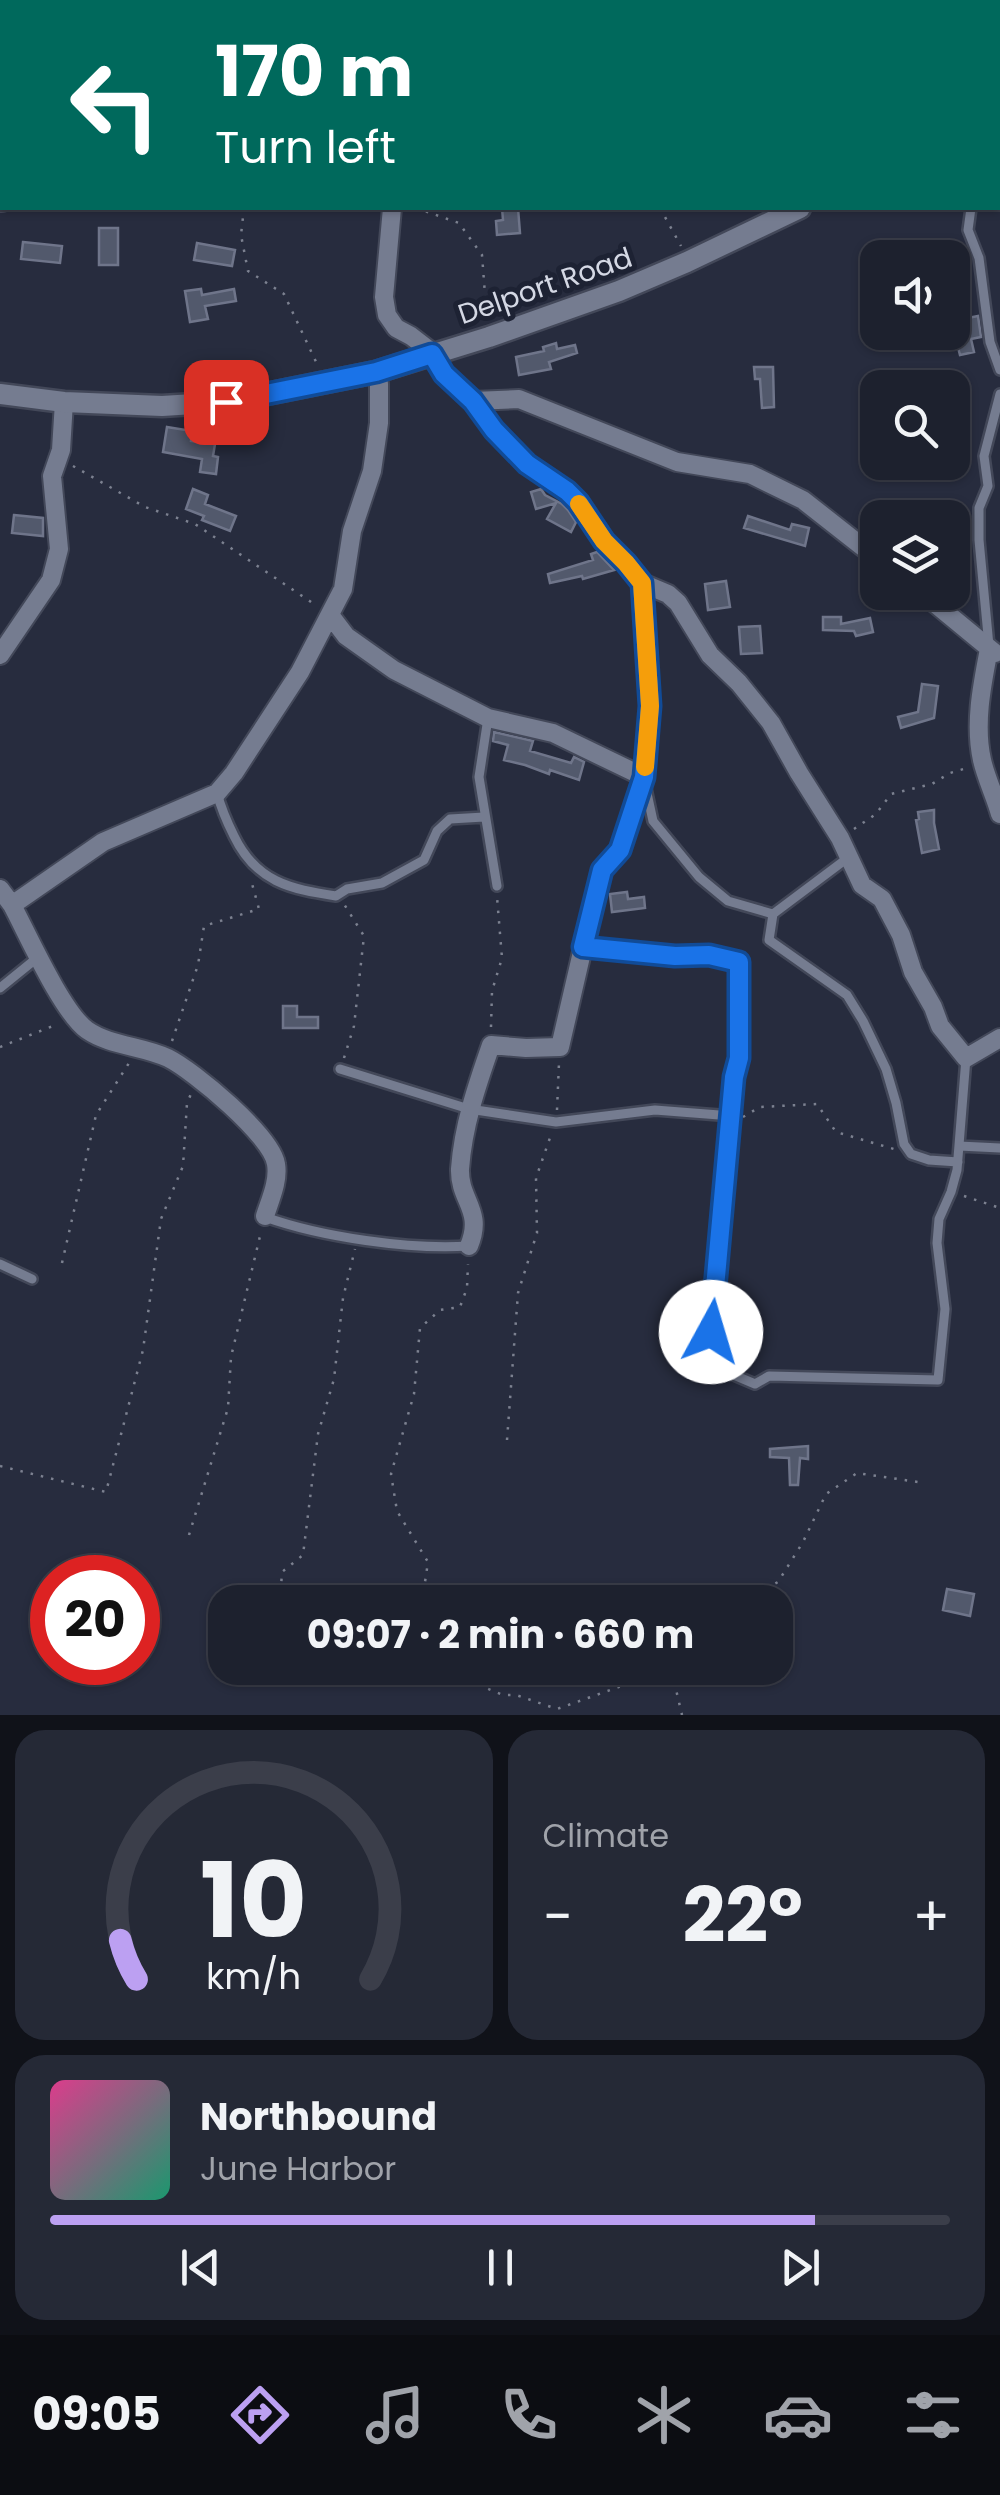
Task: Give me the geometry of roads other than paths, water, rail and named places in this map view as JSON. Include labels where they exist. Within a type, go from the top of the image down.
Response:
[{"type":"street","points":[[392,210],[384,297],[387,315],[396,328],[432,354],[444,374],[473,401],[527,464],[578,502],[604,541],[642,583],[668,594],[678,603],[710,655],[739,682],[771,723],[798,774],[840,838],[862,886],[882,899],[940,1026],[966,1058],[1000,1038]]},
{"type":"street","name":"Delport Road","points":[[0,394],[64,402],[162,406],[226,402],[327,384],[489,337],[620,291],[796,210]]},
{"type":"street","points":[[12,905],[103,842],[217,792],[234,773],[300,672],[343,589],[352,531],[372,471],[378,423],[376,372]]},
{"type":"street","points":[[473,401],[519,399],[676,462],[750,474],[803,500],[860,545]]},
{"type":"street","points":[[0,655],[51,580],[59,549],[52,476],[61,450],[64,402]]},
{"type":"street","points":[[470,1246],[476,1224],[460,1170],[470,1109],[491,1045],[560,1047],[602,870],[620,850],[644,777],[650,706],[642,583]]},
{"type":"street","points":[[943,610],[994,652],[979,715],[979,742],[1000,814]]},
{"type":"street","points":[[330,615],[346,636],[394,670],[488,718],[553,733],[644,777]]},
{"type":"street","points":[[0,889],[73,1018],[90,1033],[167,1057],[218,1092],[274,1154],[277,1176],[265,1216]]},
{"type":"lane","points":[[970,210],[968,230],[979,258],[990,342],[1000,370]]},
{"type":"lane","points":[[994,652],[978,540],[979,508],[988,486],[984,456],[1000,394]]},
{"type":"lane","points":[[988,486],[1000,485]]},
{"type":"lane","points":[[488,718],[479,777],[496,886]]},
{"type":"lane","points":[[644,777],[653,820],[699,877],[728,900],[773,914]]},
{"type":"lane","points":[[217,792],[238,845],[259,871],[292,888],[336,896],[348,888],[382,884],[424,860],[438,831],[450,819],[484,818]]},
{"type":"lane","points":[[849,857],[773,914],[769,940],[847,995],[886,1069],[904,1144],[911,1154],[928,1160],[958,1162]]},
{"type":"lane","points":[[583,947],[675,956],[709,955],[739,962],[739,1058],[734,1077],[708,1368],[755,1384],[770,1376],[938,1380],[945,1309],[937,1243],[939,1218],[951,1192],[958,1162],[966,1058]]},
{"type":"lane","points":[[0,988],[39,956]]},
{"type":"lane","points":[[340,1069],[470,1109],[556,1122],[655,1110],[732,1116]]},
{"type":"lane","points":[[958,1146],[1000,1148]]},
{"type":"lane","points":[[265,1216],[288,1225],[358,1238],[470,1246]]},
{"type":"lane","points":[[0,1264],[32,1279]]}]
